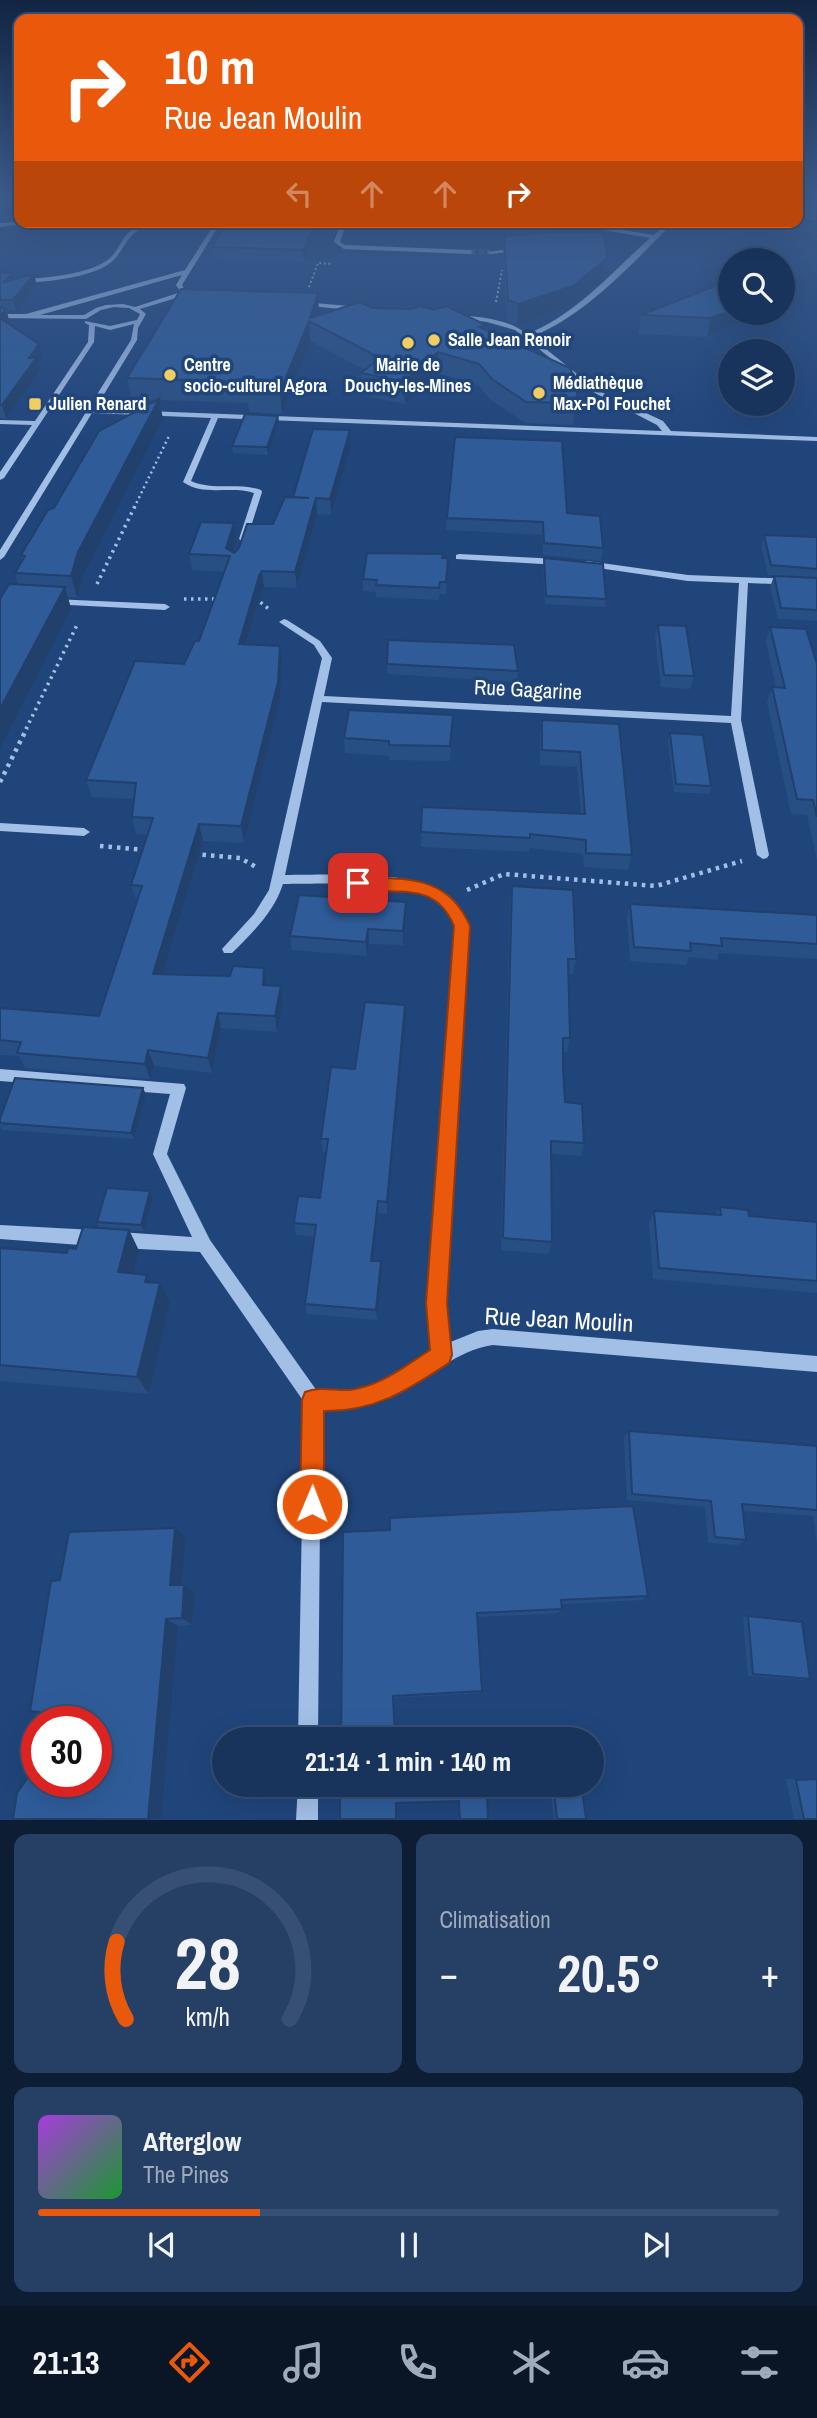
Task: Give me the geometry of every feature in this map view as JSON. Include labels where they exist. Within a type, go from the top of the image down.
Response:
[{"type":"street","points":[[13,281],[38,280]]},
{"type":"street","points":[[24,317],[157,280]]},
{"type":"street","points":[[181,280],[178,285],[185,293],[202,298]]},
{"type":"street","points":[[527,336],[550,327],[609,280]]},
{"type":"street","points":[[0,316],[86,317],[105,307],[137,308],[185,293]]},
{"type":"street","points":[[290,304],[344,306],[369,312]]},
{"type":"street","points":[[0,557],[134,340],[135,328],[143,314],[137,308]]},
{"type":"street","points":[[0,478],[91,342],[92,325],[86,317]]},
{"type":"street","points":[[449,317],[496,322],[527,336],[595,391],[660,423],[669,434]]},
{"type":"street","points":[[92,325],[114,328],[139,321]]},
{"type":"street","points":[[90,411],[817,439]]},
{"type":"street","points":[[215,416],[187,482],[196,486],[258,492],[239,552]]},
{"type":"street","points":[[0,422],[37,423]]},
{"type":"street","points":[[459,557],[570,562],[675,576],[817,583]]},
{"type":"street","points":[[744,581],[736,720],[763,855]]},
{"type":"street","points":[[39,601],[165,607]]},
{"type":"street","points":[[228,949],[260,917],[270,902],[278,879],[327,658],[317,643],[284,622]]},
{"type":"street","name":"Rue Gagarine","points":[[318,699],[736,720]]},
{"type":"street","points":[[0,827],[83,832]]},
{"type":"street","points":[[278,879],[411,886],[446,900],[454,908],[462,926],[437,1303],[441,1355]]},
{"type":"street","points":[[204,1245],[313,1400],[309,1727]]},
{"type":"street","name":"Rue Jean Moulin","points":[[313,1400],[350,1401],[373,1395],[392,1388],[462,1343],[492,1337],[817,1364]]},
{"type":"street","points":[[307,1819],[308,1797]]},
{"type":"lane","points":[[0,1075],[179,1088],[160,1154],[204,1245],[0,1232]]},
{"type":"path","points":[[303,304],[312,280]]},
{"type":"path","points":[[496,322],[494,311],[500,280]]},
{"type":"path","points":[[165,607],[187,597],[223,599]]},
{"type":"path","points":[[247,600],[259,601],[284,622]]},
{"type":"path","points":[[83,832],[88,845],[157,851]]},
{"type":"path","points":[[184,853],[240,858],[278,879]]},
{"type":"path","points":[[446,900],[504,874],[656,886],[763,855]]},
{"type":"building","points":[[0,280],[29,280],[13,300],[0,300]]},
{"type":"building","points":[[507,280],[580,280],[573,286],[518,304],[508,300]]},
{"type":"building","points":[[718,285],[718,315],[711,318],[641,315]]},
{"type":"building","points":[[181,289],[318,293],[310,318],[360,302],[372,308],[411,309],[420,306],[434,310],[446,306],[486,325],[479,327],[570,368],[578,386],[576,403],[526,402],[492,379],[479,364],[438,352],[404,382],[361,373],[380,358],[309,321],[280,392],[247,391],[250,382],[127,378]]},
{"type":"building","points":[[0,318],[39,344],[29,358],[36,358],[2,405],[0,405]]},
{"type":"building","points":[[159,399],[78,552],[71,576],[15,573],[25,556],[21,555],[48,510],[54,508],[99,431]]},
{"type":"building","points":[[245,414],[278,416],[267,447],[232,446]]},
{"type":"building","points":[[313,429],[350,430],[330,499],[316,498],[295,572],[262,571],[239,644],[280,646],[278,682],[241,826],[199,824],[153,974],[230,976],[233,966],[264,968],[263,985],[281,986],[275,1016],[218,1013],[208,1058],[148,1050],[145,1064],[17,1053],[21,1042],[0,1040],[0,1008],[99,1016],[142,886],[131,885],[153,818],[132,817],[136,783],[86,780],[135,661],[184,664],[195,641],[199,641],[230,556],[189,554],[201,522],[234,523],[226,548],[234,553],[239,548],[247,524],[273,524],[285,497],[309,498],[293,497]]},
{"type":"building","points":[[455,437],[562,441],[567,513],[600,516],[603,548],[544,543],[543,522],[447,518]]},
{"type":"building","points":[[764,535],[817,537],[817,569],[771,565]]},
{"type":"building","points":[[367,553],[443,554],[442,558],[448,558],[446,582],[440,582],[439,588],[376,585],[377,580],[363,579]]},
{"type":"building","points":[[544,558],[603,564],[606,599],[546,596]]},
{"type":"building","points":[[774,576],[817,578],[817,610],[781,608]]},
{"type":"building","points":[[9,584],[65,587],[0,709],[0,599]]},
{"type":"building","points":[[658,625],[686,626],[694,676],[664,675]]},
{"type":"building","points":[[770,627],[806,629],[817,664],[817,817],[813,800],[797,799],[772,687],[785,688]]},
{"type":"building","points":[[388,640],[514,645],[518,671],[387,664]]},
{"type":"building","points":[[349,710],[453,715],[450,746],[389,745],[389,741],[344,738]]},
{"type":"building","points":[[542,720],[619,724],[632,855],[586,853],[586,840],[530,834],[530,838],[421,832],[422,807],[585,814],[580,752],[542,750]]},
{"type":"building","points":[[670,733],[703,735],[711,786],[676,784]]},
{"type":"building","points":[[512,886],[573,890],[576,959],[568,959],[570,1038],[563,1038],[563,1069],[565,1102],[582,1104],[584,1143],[551,1141],[552,1242],[503,1238]]},
{"type":"building","points":[[299,895],[406,902],[403,931],[368,929],[366,942],[290,936]]},
{"type":"building","points":[[630,904],[817,915],[817,944],[721,938],[722,946],[690,943],[691,951],[634,947]]},
{"type":"building","points":[[365,1002],[405,1005],[387,1202],[378,1201],[371,1261],[381,1261],[376,1310],[305,1304],[316,1225],[294,1223],[298,1196],[320,1198],[328,1139],[321,1139],[331,1067],[355,1069]]},
{"type":"building","points":[[15,1078],[143,1088],[131,1133],[0,1123]]},
{"type":"building","points":[[107,1188],[150,1191],[141,1225],[97,1222]]},
{"type":"building","points":[[720,1207],[748,1210],[749,1216],[817,1222],[817,1281],[659,1268],[654,1211],[721,1215]]},
{"type":"building","points":[[83,1227],[129,1230],[118,1272],[147,1275],[145,1282],[160,1283],[137,1377],[0,1365],[0,1248],[67,1253],[68,1248],[76,1249]]},
{"type":"building","points":[[629,1431],[817,1446],[817,1510],[742,1504],[746,1540],[715,1537],[711,1501],[632,1494]]},
{"type":"building","points":[[633,1506],[648,1596],[561,1600],[562,1609],[477,1613],[482,1691],[393,1696],[394,1727],[341,1727],[343,1532],[390,1530],[390,1518]]},
{"type":"building","points":[[175,1528],[170,1585],[184,1585],[182,1618],[166,1619],[148,1819],[13,1819],[17,1793],[21,1787],[21,1797],[112,1797],[112,1706],[31,1706],[51,1581],[60,1580],[69,1532]]},
{"type":"building","points":[[748,1616],[802,1622],[810,1679],[753,1674]]},
{"type":"building","points":[[817,1779],[817,1819],[804,1819],[796,1780]]},
{"type":"building","points":[[340,1797],[487,1797],[488,1819],[460,1819],[459,1801],[396,1803],[396,1819],[340,1819]]},
{"type":"building","points":[[555,1797],[583,1797],[586,1819],[557,1819]]},
{"type":"place","name":"Salle Jean Renoir","points":[[434,340]]},
{"type":"place","name":"Mairie de Douchy-les-Mines","points":[[408,343]]},
{"type":"place","name":"Centre socio-culturel Agora","points":[[170,375]]},
{"type":"place","name":"Médiathèque Max-Pol Fouchet","points":[[539,393]]},
{"type":"place","name":"Julien Renard","points":[[35,404]]},
{"type":"route","points":[[312,1504],[313,1400],[350,1401],[373,1395],[411,1377],[441,1355],[437,1303],[462,926],[454,908],[446,900],[423,888],[358,883]]}]
